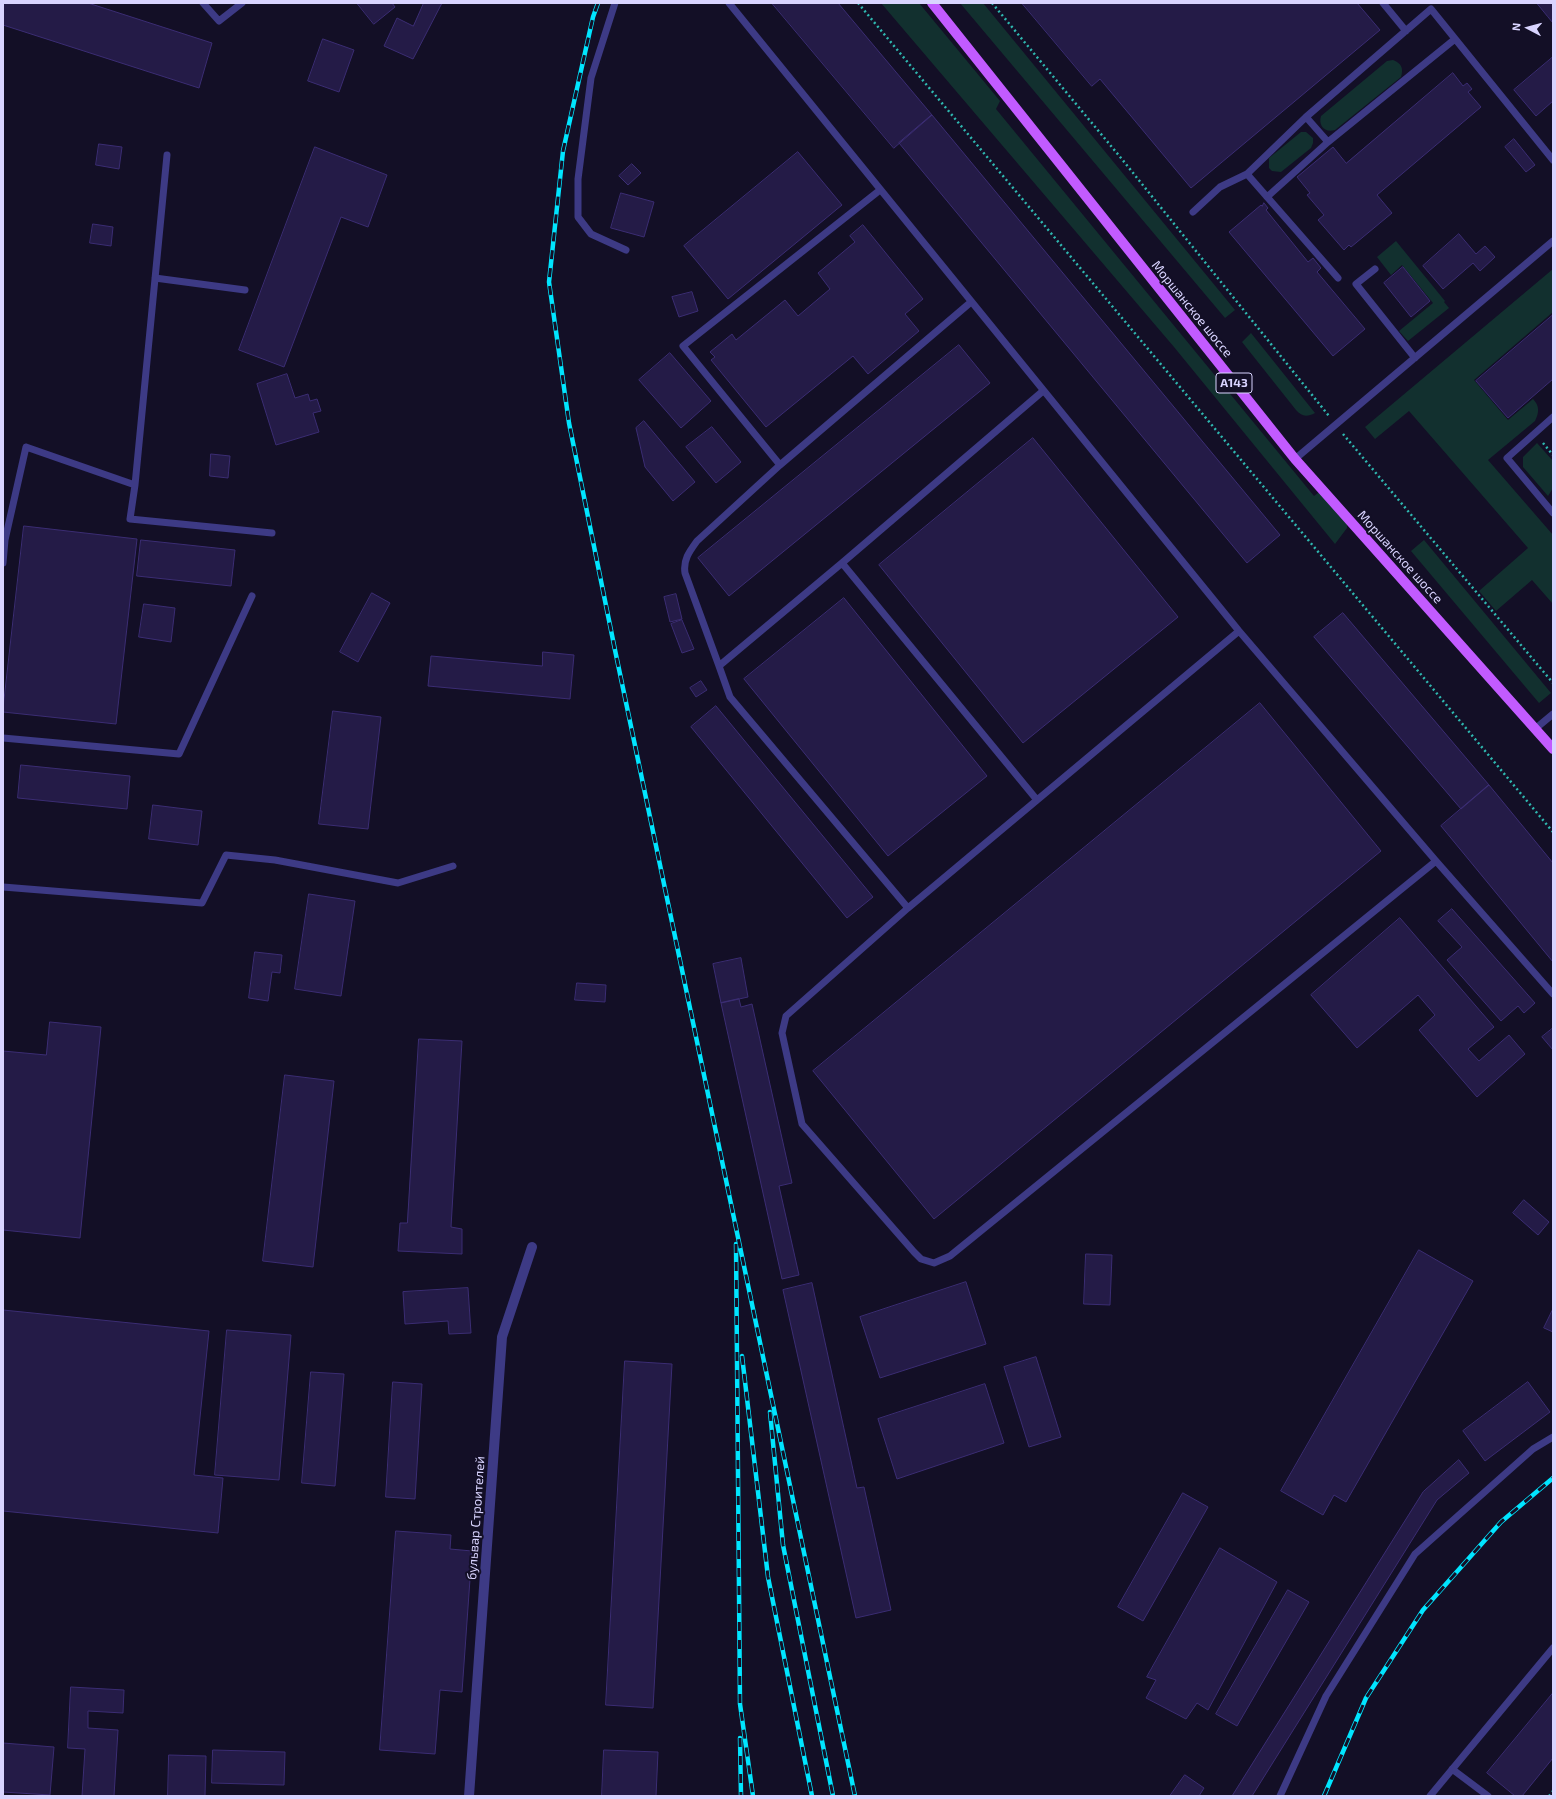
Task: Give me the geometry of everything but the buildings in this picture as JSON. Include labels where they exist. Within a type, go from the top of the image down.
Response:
[{"type":"main road","name":"Моршанское шоссе","points":[[932,3],[1295,459],[1553,749]]},
{"type":"street","name":"бульвар Строителей","points":[[469,1796],[502,1337],[532,1247]]},
{"type":"lane","points":[[204,3],[219,21],[242,3]]},
{"type":"lane","points":[[615,3],[591,78],[578,178],[578,217],[591,234],[626,250]]},
{"type":"lane","points":[[729,3],[1238,631],[1553,994]]},
{"type":"lane","points":[[1382,3],[1406,31]]},
{"type":"lane","points":[[1193,212],[1220,187],[1247,174],[1306,117],[1431,10],[1553,160]]},
{"type":"lane","points":[[1267,197],[1328,142],[1455,39]]},
{"type":"lane","points":[[1306,117],[1328,142]]},
{"type":"lane","points":[[167,155],[135,485],[130,519],[272,533]]},
{"type":"lane","points":[[1247,174],[1338,278]]},
{"type":"lane","points":[[780,465],[683,346],[880,190]]},
{"type":"lane","points":[[1295,459],[1553,241]]},
{"type":"lane","points":[[1375,269],[1356,284],[1415,358]]},
{"type":"lane","points":[[155,278],[246,290]]},
{"type":"lane","points":[[908,908],[730,696],[685,573],[685,561],[689,552],[698,541],[780,465],[971,302]]},
{"type":"lane","points":[[718,666],[842,563],[1043,391]]},
{"type":"lane","points":[[1553,417],[1507,458],[1553,513]]},
{"type":"lane","points":[[3,563],[5,540],[26,447],[135,485]]},
{"type":"lane","points":[[842,563],[1037,800]]},
{"type":"lane","points":[[3,738],[179,754],[252,596]]},
{"type":"lane","points":[[1238,631],[908,908],[786,1016],[782,1033],[802,1124],[914,1252],[921,1259],[934,1263],[950,1256],[1436,861]]},
{"type":"lane","points":[[1535,728],[1553,714]]},
{"type":"lane","points":[[3,887],[202,903],[226,855],[275,860],[398,883],[453,866]]},
{"type":"lane","points":[[1280,1796],[1326,1696],[1416,1554],[1533,1449],[1553,1437]]},
{"type":"lane","points":[[1430,1796],[1553,1648]]},
{"type":"lane","points":[[1452,1769],[1488,1796]]},
{"type":"path","points":[[858,3],[1553,832]]},
{"type":"path","points":[[992,3],[1121,158],[1336,425],[1553,683]]},
{"type":"path","points":[[1548,1796],[1553,1791]]},
{"type":"green space","points":[[881,3],[919,3],[1000,101],[996,109],[1314,496],[1322,490],[1347,521],[1347,528],[1335,544],[1174,347]]},
{"type":"green space","points":[[960,3],[983,3],[1235,310],[1225,318]]},
{"type":"green space","points":[[1393,60],[1401,66],[1401,77],[1335,130],[1325,130],[1321,126],[1321,116],[1387,61]]},
{"type":"green space","points":[[1301,132],[1306,132],[1313,138],[1311,148],[1281,172],[1272,171],[1269,168],[1269,158]]},
{"type":"green space","points":[[1396,241],[1445,301],[1444,302],[1449,308],[1408,341],[1399,331],[1433,303],[1402,265],[1391,275],[1377,257]]},
{"type":"green space","points":[[1553,269],[1553,312],[1474,380],[1508,420],[1533,399],[1537,404],[1538,412],[1535,421],[1488,460],[1553,535],[1553,604],[1532,580],[1496,611],[1479,591],[1528,548],[1409,411],[1375,439],[1365,427]]},
{"type":"green space","points":[[1251,333],[1315,413],[1305,416],[1296,410],[1242,342]]},
{"type":"green space","points":[[1537,443],[1553,461],[1553,488],[1548,496],[1523,467],[1523,457]]},
{"type":"green space","points":[[1424,540],[1551,693],[1539,703],[1411,551]]},
{"type":"railway","points":[[598,3],[593,17],[563,151],[549,282],[569,423],[615,650],[855,1796]]},
{"type":"railway","points":[[736,1244],[740,1704],[753,1796]]},
{"type":"railway","points":[[742,1356],[768,1577],[812,1796]]},
{"type":"railway","points":[[770,1412],[783,1545],[833,1796]]},
{"type":"railway","points":[[1324,1796],[1366,1698],[1423,1610],[1501,1522],[1553,1478]]},
{"type":"railway","points":[[740,1738],[741,1796]]}]
